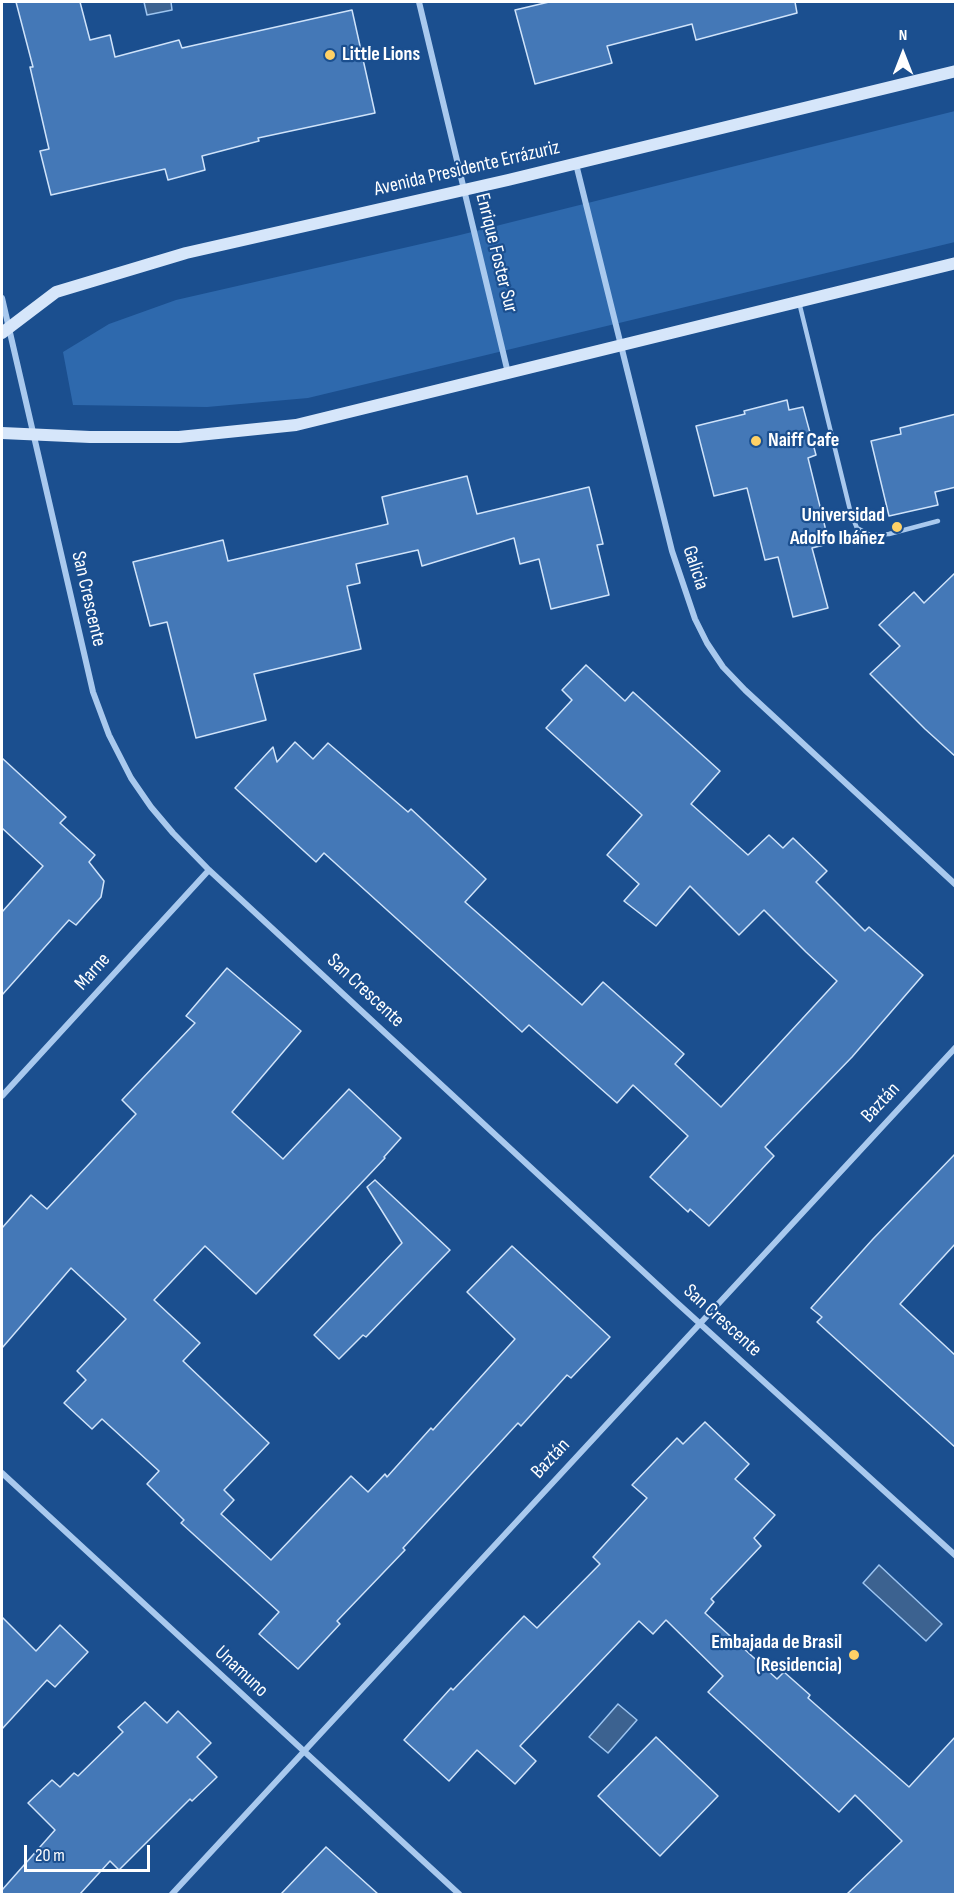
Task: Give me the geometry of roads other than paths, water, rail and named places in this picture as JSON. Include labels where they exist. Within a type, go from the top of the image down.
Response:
[{"type":"main road","name":"Avenida Presidente Errázuriz","points":[[5,331],[56,292],[186,253],[464,190],[956,71]]},
{"type":"main road","points":[[2,433],[179,436],[296,425],[956,263]]},
{"type":"street","name":"Enrique Foster Sur","points":[[418,2],[508,373]]},
{"type":"street","name":"Galicia","points":[[576,163],[672,551],[695,619],[707,643],[723,667],[745,690],[956,885]]},
{"type":"street","name":"San Crescente","points":[[2,298],[5,331],[33,435],[93,692],[110,735],[131,778],[151,807],[208,870],[956,1556]]},
{"type":"street","name":"Marne","points":[[2,1096],[208,870]]},
{"type":"street","name":"Baztán","points":[[172,1894],[956,1047]]},
{"type":"street","name":"Unamuno","points":[[2,1473],[459,1894]]},
{"type":"lane","points":[[799,302],[851,514],[857,528],[870,535],[889,534],[938,521]]},
{"type":"place","name":"Little Lions","points":[[330,55]]},
{"type":"place","name":"Naiff Cafe","points":[[756,441]]},
{"type":"place","name":"Universidad Adolfo Ibáñez","points":[[897,527]]},
{"type":"place","name":"Embajada de Brasil (Residencia)","points":[[854,1655]]}]
